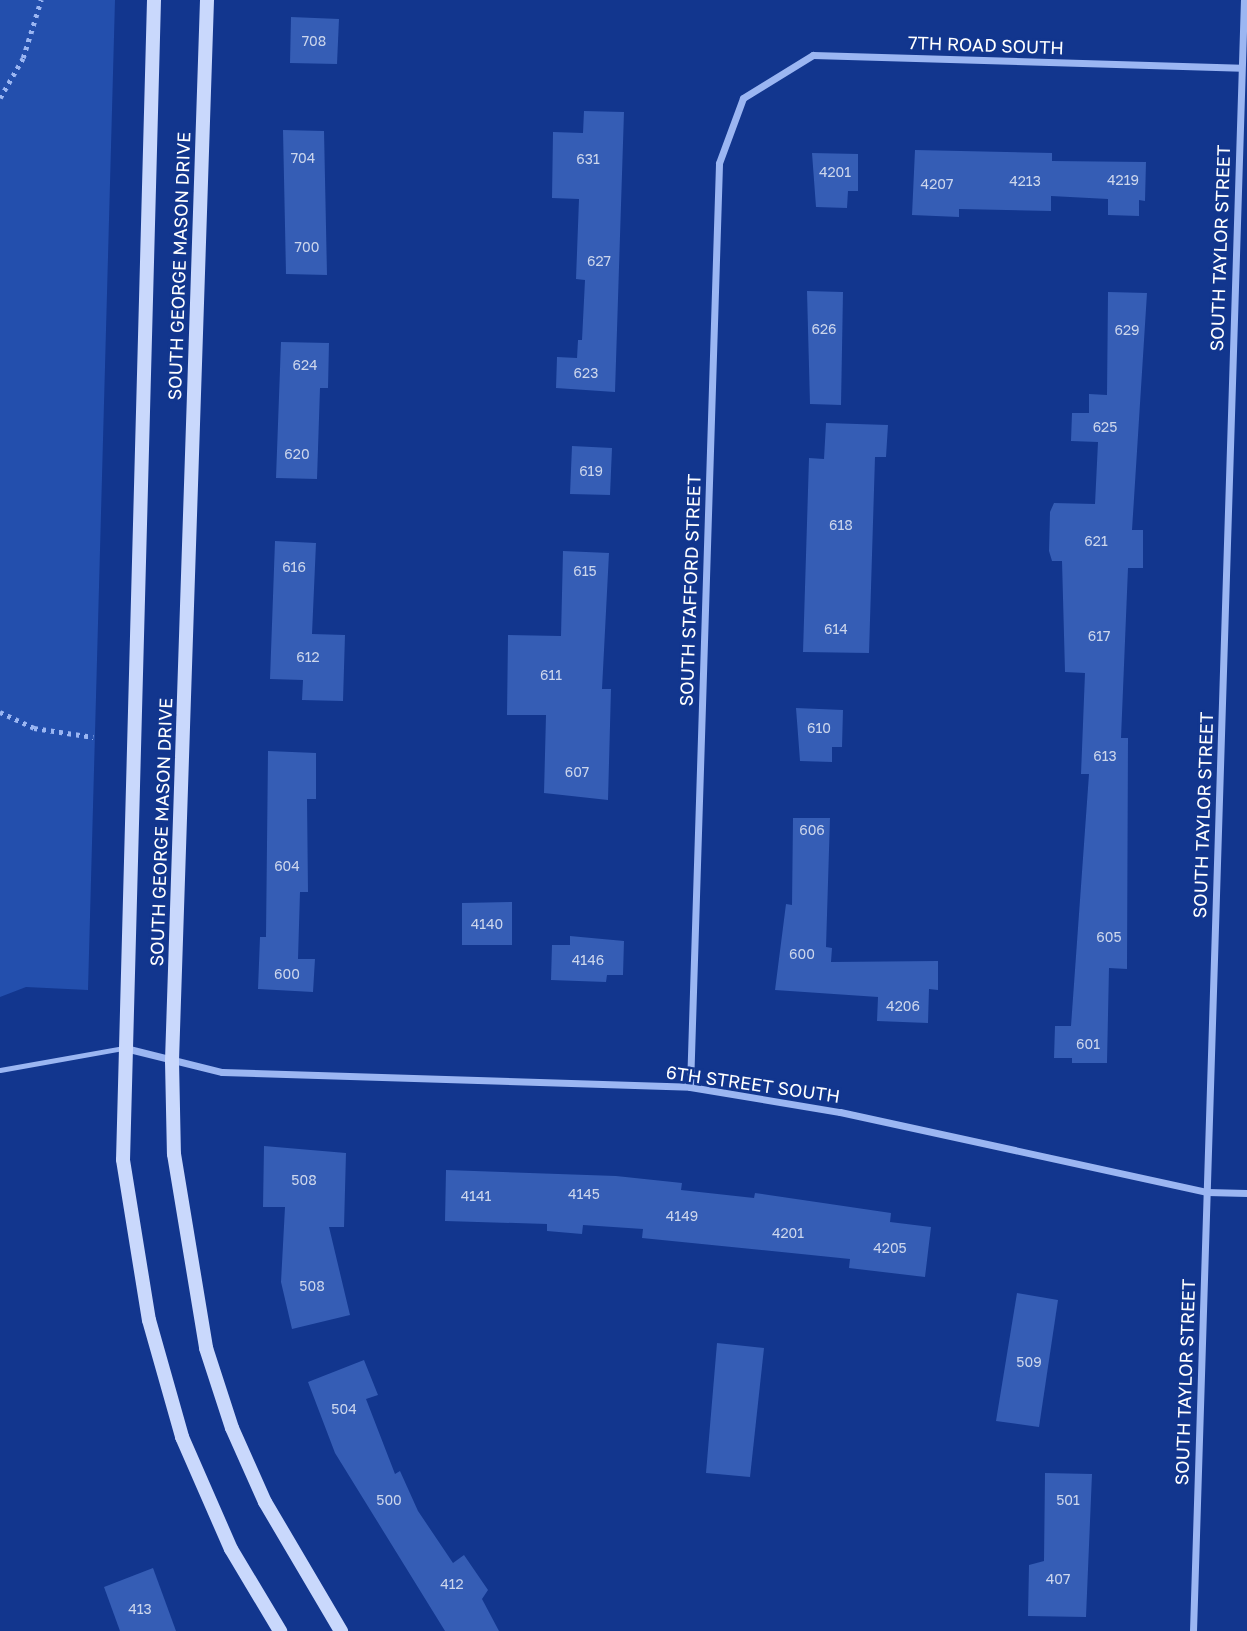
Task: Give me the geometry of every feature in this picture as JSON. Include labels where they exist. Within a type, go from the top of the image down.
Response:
[{"type":"main road","name":"SOUTH GEORGE MASON DRIVE","points":[[153,0],[123,1160],[149,1320],[182,1437],[231,1549],[280,1631]]},
{"type":"main road","name":"SOUTH GEORGE MASON DRIVE","points":[[207,0],[172,1061],[176,1167],[206,1348],[265,1502],[341,1631]]},
{"type":"street","name":"SOUTH TAYLOR STREET","points":[[1193,1631],[1244,0]]},
{"type":"street","name":"7TH ROAD SOUTH","points":[[743,98],[813,55],[1241,68]]},
{"type":"street","name":"SOUTH STAFFORD STREET","points":[[690,1087],[719,163],[743,98]]},
{"type":"street","name":"6TH STREET SOUTH","points":[[124,1048],[222,1072],[690,1087],[840,1112],[1207,1192],[1247,1193]]},
{"type":"lane","points":[[0,1070],[124,1048]]},
{"type":"path","points":[[0,98],[23,58],[41,0]]},
{"type":"path","points":[[0,712],[34,728],[93,737]]},
{"type":"shaded area","points":[[0,0],[115,0],[88,990],[26,987],[0,997]]},
{"type":"building","points":[[291,17],[339,19],[337,64],[290,63]]},
{"type":"building","points":[[584,111],[624,112],[615,392],[556,388],[557,357],[577,358],[578,340],[582,340],[585,280],[576,279],[579,199],[552,198],[553,132],[583,133]]},
{"type":"building","points":[[283,130],[324,131],[327,275],[286,274]]},
{"type":"building","points":[[915,150],[1052,153],[1052,161],[1146,162],[1145,201],[1139,200],[1139,216],[1108,215],[1108,199],[1051,196],[1051,211],[959,209],[959,217],[912,215]]},
{"type":"building","points":[[812,153],[858,154],[858,191],[848,191],[847,208],[816,207]]},
{"type":"building","points":[[807,291],[843,292],[841,405],[810,404]]},
{"type":"building","points":[[1108,292],[1147,293],[1132,530],[1143,530],[1143,568],[1128,568],[1121,738],[1128,738],[1127,969],[1109,968],[1107,1063],[1072,1063],[1072,1058],[1054,1058],[1055,1026],[1071,1026],[1089,774],[1081,774],[1085,673],[1065,672],[1062,561],[1052,561],[1049,551],[1050,512],[1054,503],[1095,504],[1098,442],[1071,441],[1072,413],[1089,413],[1089,394],[1107,395]]},
{"type":"building","points":[[281,342],[329,343],[328,388],[320,388],[317,479],[276,478]]},
{"type":"building","points":[[826,423],[888,425],[886,457],[875,457],[869,653],[803,652],[809,458],[824,459]]},
{"type":"building","points":[[572,446],[612,448],[610,495],[570,494]]},
{"type":"building","points":[[275,541],[316,543],[312,634],[345,635],[343,701],[302,700],[303,680],[270,679]]},
{"type":"building","points":[[563,551],[609,553],[602,689],[611,689],[608,800],[544,793],[546,715],[507,715],[508,635],[561,636]]},
{"type":"building","points":[[796,708],[843,710],[842,747],[832,747],[832,762],[800,761]]},
{"type":"building","points":[[268,751],[316,753],[316,799],[307,799],[308,892],[300,892],[298,959],[315,959],[313,992],[258,989],[260,937],[266,937]]},
{"type":"building","points":[[793,818],[830,818],[826,947],[832,948],[831,962],[938,961],[938,990],[929,989],[928,1023],[877,1021],[878,997],[775,990],[786,904],[792,905]]},
{"type":"building","points":[[512,902],[512,945],[462,945],[462,903]]},
{"type":"building","points":[[570,936],[624,941],[623,975],[607,975],[606,982],[551,980],[552,945],[570,945]]},
{"type":"building","points":[[264,1146],[346,1153],[344,1227],[329,1227],[350,1315],[292,1329],[281,1282],[285,1207],[263,1207]]},
{"type":"building","points":[[446,1170],[616,1176],[682,1183],[681,1190],[754,1198],[755,1193],[891,1213],[890,1222],[931,1227],[925,1277],[849,1268],[850,1259],[642,1238],[643,1229],[583,1225],[582,1234],[547,1231],[547,1224],[445,1221]]},
{"type":"building","points":[[1017,1293],[1058,1300],[1039,1427],[996,1421]]},
{"type":"building","points":[[717,1343],[764,1348],[750,1477],[706,1473]]},
{"type":"building","points":[[364,1360],[378,1395],[366,1399],[395,1474],[400,1471],[418,1511],[453,1563],[464,1555],[488,1590],[482,1599],[499,1631],[445,1631],[335,1453],[308,1382]]},
{"type":"building","points":[[1045,1473],[1092,1474],[1086,1617],[1028,1616],[1029,1565],[1044,1561]]},
{"type":"building","points":[[153,1568],[176,1631],[120,1631],[104,1587]]}]
